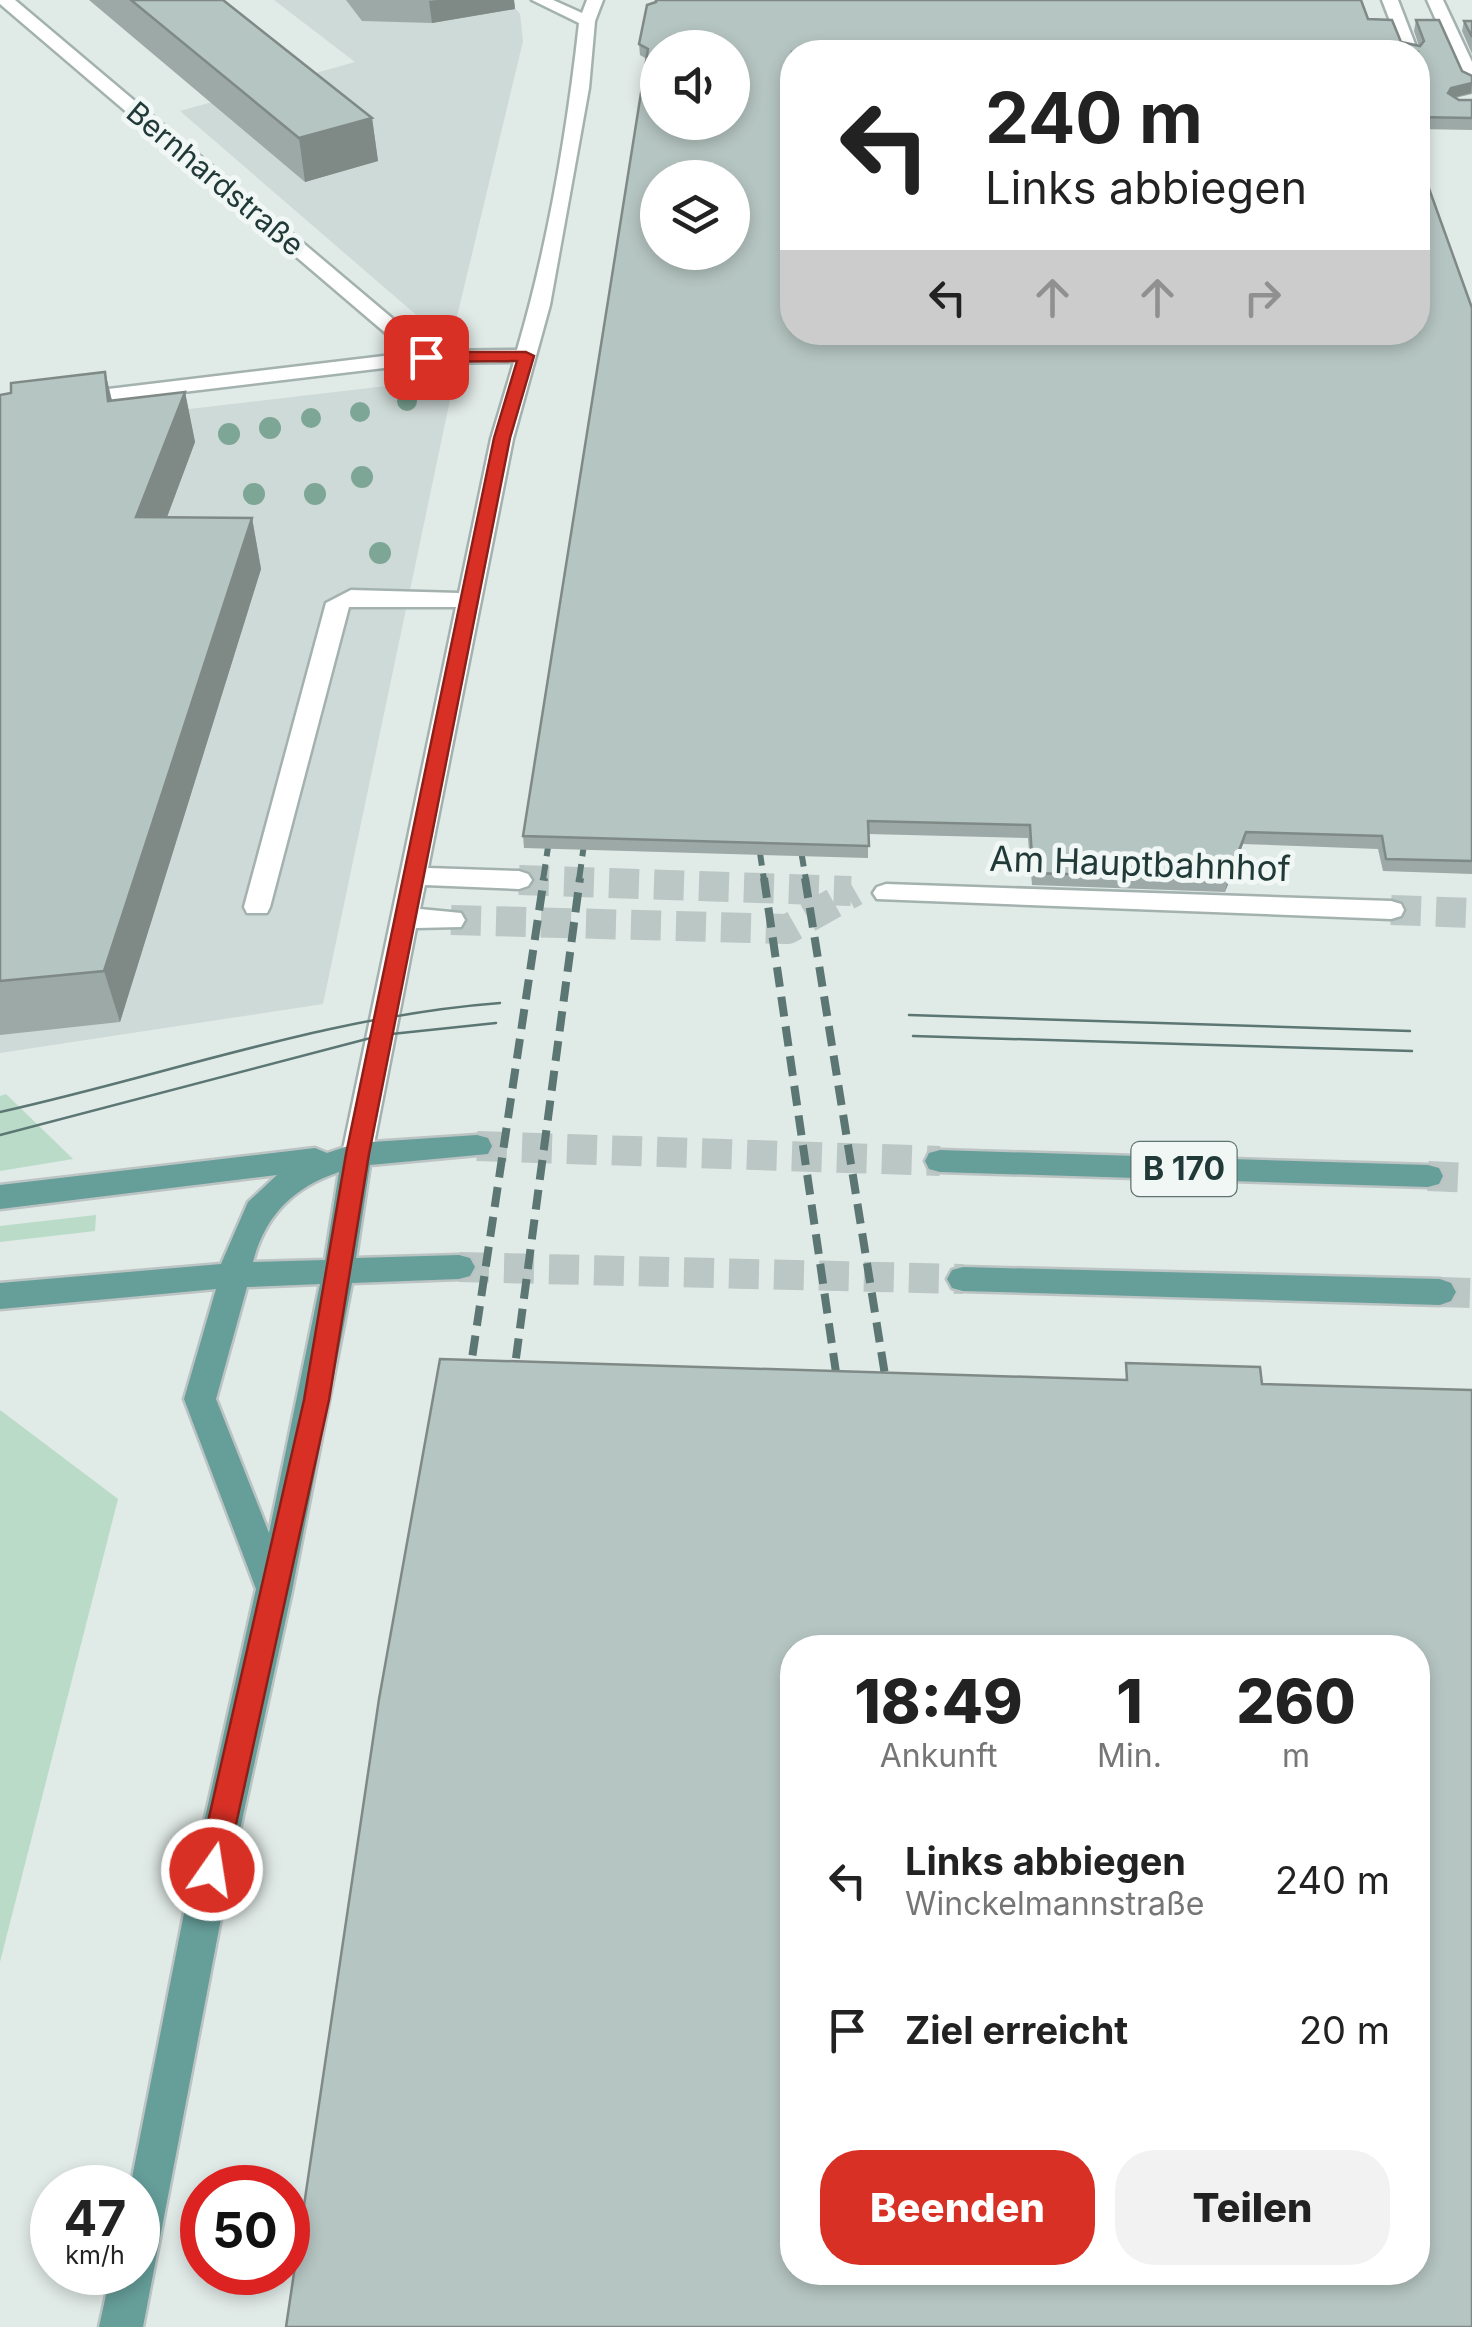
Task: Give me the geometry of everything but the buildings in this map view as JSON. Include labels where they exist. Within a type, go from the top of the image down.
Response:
[{"type":"main road","points":[[0,1196],[357,1154],[477,1146]]},
{"type":"main road","points":[[156,2165],[204,1906],[340,1270],[357,1154]]},
{"type":"main road","points":[[274,1591],[200,1398],[243,1241],[262,1202],[287,1181],[357,1154]]},
{"type":"main road","name":"B 170","points":[[940,1161],[1428,1176]]},
{"type":"main road","points":[[0,1296],[236,1275],[458,1267]]},
{"type":"main road","points":[[963,1278],[1440,1292]]},
{"type":"main road","points":[[121,2327],[128,2295]]},
{"type":"street","name":"Bernhardstraße","points":[[5,0],[426,357]]},
{"type":"street","points":[[540,0],[587,21]]},
{"type":"street","points":[[357,1154],[502,438],[540,306],[580,88],[587,21],[595,0]]},
{"type":"street","points":[[1390,0],[1405,40]]},
{"type":"street","points":[[1435,0],[1440,63],[1472,80]]},
{"type":"street","points":[[0,408],[426,357],[526,356]]},
{"type":"street","points":[[258,907],[338,603],[351,597],[470,600]]},
{"type":"street","points":[[414,876],[519,880]]},
{"type":"street","name":"Am Hauptbahnhof","points":[[886,892],[1391,910]]},
{"type":"street","points":[[406,918],[450,920]]},
{"type":"shaded area","points":[[274,0],[508,0],[520,14],[523,41],[454,329],[436,332],[180,111],[355,62]]},
{"type":"shaded area","points":[[429,381],[451,395],[323,1004],[0,1053],[0,431]]},
{"type":"green space","points":[[6,1094],[73,1159],[0,1171],[0,1096]]},
{"type":"green space","points":[[96,1215],[95,1231],[0,1242],[0,1226]]},
{"type":"green space","points":[[0,1410],[118,1499],[0,1962]]},
{"type":"tunnel","points":[[531,880],[519,880],[851,891]]},
{"type":"tunnel","points":[[451,920],[788,929],[855,891]]},
{"type":"tunnel","points":[[1391,910],[1472,913]]},
{"type":"tunnel","points":[[477,1146],[940,1161]]},
{"type":"tunnel","points":[[1428,1176],[1472,1178]]},
{"type":"tunnel","points":[[459,1267],[963,1279]]},
{"type":"tunnel","points":[[1440,1292],[1472,1293]]},
{"type":"tram line","points":[[0,1112],[310,1033],[436,1010],[500,1003]]},
{"type":"tram line","points":[[909,1015],[1410,1031]]},
{"type":"tram line","points":[[0,1135],[382,1035],[496,1023]]},
{"type":"tram line","points":[[913,1036],[1412,1051]]},
{"type":"railway","points":[[543,880],[552,821]]},
{"type":"railway","points":[[579,880],[587,823]]},
{"type":"railway","points":[[756,826],[764,880]]},
{"type":"railway","points":[[797,827],[806,880]]},
{"type":"railway","points":[[468,1385],[544,878]]},
{"type":"railway","points":[[512,1388],[580,878]]},
{"type":"railway","points":[[764,878],[840,1400]]},
{"type":"railway","points":[[805,878],[889,1400]]},
{"type":"route","points":[[212,1870],[316,1400],[357,1154],[502,438],[526,356],[426,357]]}]
